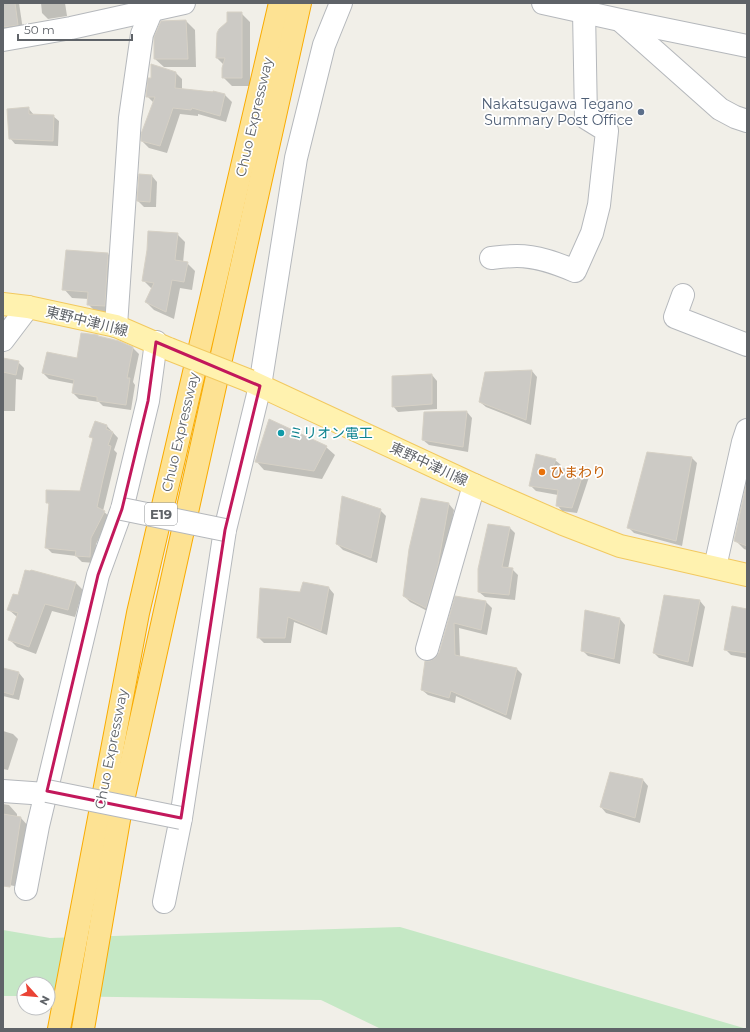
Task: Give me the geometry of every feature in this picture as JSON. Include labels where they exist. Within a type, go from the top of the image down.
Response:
[{"type":"highway","name":"Chuo Expressway","points":[[59,1029],[138,613],[280,3]]},
{"type":"highway","name":"Chuo Expressway","points":[[84,1029],[120,814],[300,3]]},
{"type":"main road","name":"東野中津川線","points":[[3,304],[28,307],[116,326],[255,384],[474,485],[563,524],[620,546],[747,575]]},
{"type":"street","points":[[3,40],[71,28],[184,3]]},
{"type":"street","points":[[164,902],[181,818],[225,530],[255,384],[296,158],[324,45],[341,3]]},
{"type":"street","points":[[555,4],[620,20],[747,46]]},
{"type":"street","points":[[116,326],[130,118],[142,34],[152,10]]},
{"type":"street","points":[[492,258],[517,256],[534,257],[554,262],[575,271],[592,233],[599,204],[607,131],[586,118],[584,12]]},
{"type":"street","points":[[620,20],[720,109],[735,117],[747,121]]},
{"type":"street","points":[[683,295],[675,317],[747,345]]},
{"type":"street","points":[[3,340],[28,307]]},
{"type":"street","points":[[26,890],[46,792],[98,575],[122,509],[163,345]]},
{"type":"street","points":[[715,567],[747,430]]},
{"type":"street","points":[[427,649],[474,485]]},
{"type":"street","points":[[122,509],[225,530]]},
{"type":"street","points":[[3,791],[46,792],[181,818]]},
{"type":"highlighted area","points":[[156,342],[260,386],[225,530],[181,818],[47,791],[98,575],[122,509],[148,401]]},
{"type":"green space","points":[[400,927],[747,1029],[381,1029],[321,1000],[56,996],[56,976],[16,976],[16,996],[3,996],[3,930],[50,938]]},
{"type":"building","points":[[3,3],[15,3],[18,25],[3,27]]},
{"type":"building","points":[[227,12],[242,12],[242,78],[222,78],[222,68],[225,58],[216,58],[217,33],[219,29],[227,22]]},
{"type":"building","points":[[186,20],[188,59],[154,59],[154,37],[161,21]]},
{"type":"building","points":[[151,64],[176,72],[175,88],[213,91],[225,94],[220,116],[192,108],[191,110],[173,108],[160,146],[141,141],[141,134],[155,97],[146,97],[148,78],[151,78]]},
{"type":"building","points":[[29,107],[29,114],[54,115],[53,141],[9,139],[7,109]]},
{"type":"building","points":[[139,174],[152,175],[150,202],[137,201]]},
{"type":"building","points":[[148,231],[178,233],[175,260],[188,262],[184,282],[172,280],[166,312],[145,302],[154,283],[142,281],[147,250]]},
{"type":"building","points":[[66,250],[108,253],[105,306],[87,305],[88,292],[62,290]]},
{"type":"building","points":[[81,333],[98,335],[133,347],[127,378],[130,378],[126,405],[97,401],[97,397],[72,393],[74,380],[42,373],[47,352],[77,358]]},
{"type":"building","points":[[3,358],[19,361],[16,375],[3,372]]},
{"type":"building","points":[[532,370],[526,420],[479,402],[485,372]]},
{"type":"building","points":[[432,374],[432,404],[392,407],[392,376]]},
{"type":"building","points":[[467,411],[463,447],[422,440],[424,412]]},
{"type":"building","name":"ミリオン電工","points":[[269,419],[327,446],[314,471],[255,462]]},
{"type":"building","points":[[95,421],[107,425],[106,429],[113,432],[108,445],[111,446],[97,507],[105,511],[91,538],[90,557],[75,556],[76,551],[45,548],[49,503],[46,503],[46,490],[80,491],[93,438],[89,437]]},
{"type":"building","points":[[647,452],[692,457],[676,541],[627,528]]},
{"type":"building","points":[[536,454],[556,459],[553,467],[584,471],[572,508],[556,506],[558,490],[529,486]]},
{"type":"building","points":[[747,481],[747,546],[734,541]]},
{"type":"building","points":[[342,496],[381,509],[371,558],[336,544]]},
{"type":"building","points":[[421,498],[449,503],[438,565],[426,608],[403,596],[409,549]]},
{"type":"building","points":[[488,524],[510,527],[502,567],[513,568],[509,595],[478,592],[478,569]]},
{"type":"building","points":[[25,570],[31,570],[76,582],[68,610],[45,604],[29,647],[8,640],[18,613],[7,610],[13,594],[18,595]]},
{"type":"building","points":[[303,582],[329,587],[321,631],[288,617],[285,638],[257,638],[260,588],[300,592]]},
{"type":"building","points":[[664,595],[700,600],[688,662],[653,653]]},
{"type":"building","points":[[455,596],[486,601],[481,630],[454,623],[455,655],[517,668],[506,715],[451,691],[449,698],[421,690],[425,661],[430,661],[439,653]]},
{"type":"building","points":[[732,606],[747,609],[747,653],[724,650]]},
{"type":"building","points":[[585,610],[620,618],[614,659],[581,651]]},
{"type":"building","points":[[3,668],[19,672],[13,695],[3,692]]},
{"type":"building","points":[[610,772],[643,779],[635,818],[600,807]]},
{"type":"building","points":[[3,814],[21,817],[10,887],[3,886]]},
{"type":"place","name":"Nakatsugawa Tegano Summary Post Office","points":[[641,112]]},
{"type":"place","name":"ミリオン電工","points":[[281,433]]},
{"type":"place","name":"ひまわり","points":[[542,472]]}]
